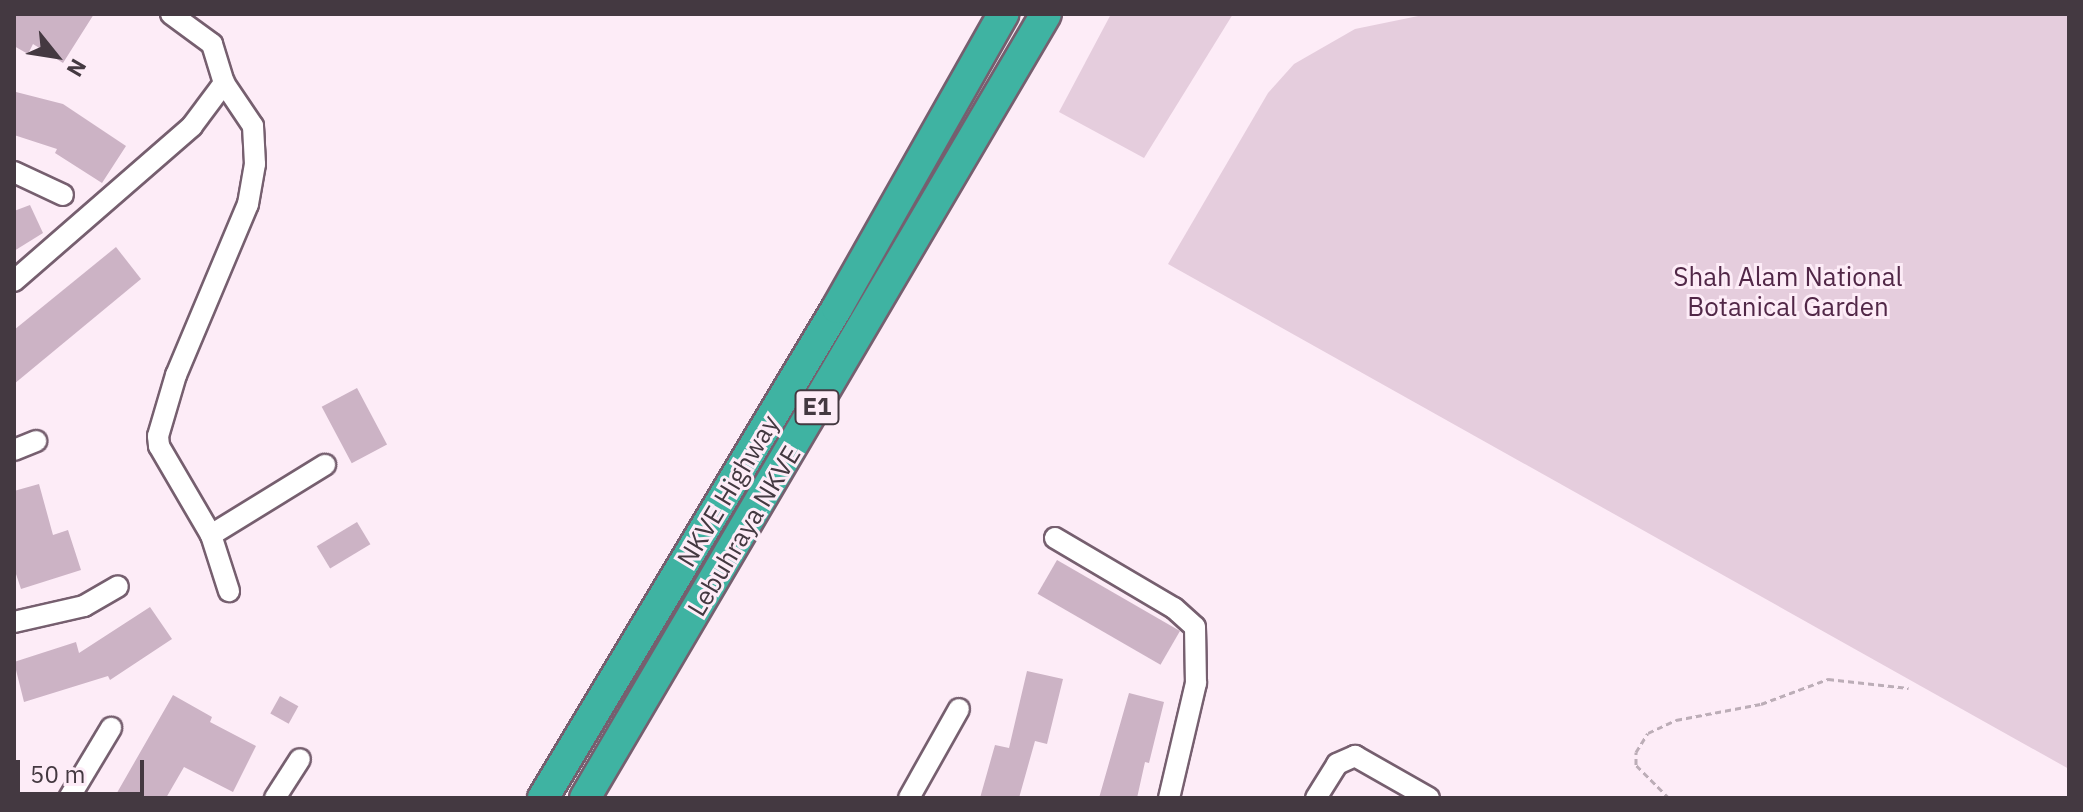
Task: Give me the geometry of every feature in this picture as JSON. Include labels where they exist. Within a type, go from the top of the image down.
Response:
[{"type":"highway","name":"NKVE Highway","points":[[543,798],[837,308],[1003,14]]},
{"type":"highway","name":"Lebuhraya NKVE","points":[[585,798],[1046,14]]},
{"type":"street","points":[[171,14],[212,44],[224,83],[253,126],[255,164],[248,204],[176,375],[158,436],[159,446],[211,535],[229,591]]},
{"type":"street","points":[[14,281],[192,126],[224,83]]},
{"type":"street","points":[[14,172],[63,195]]},
{"type":"street","points":[[14,450],[36,441]]},
{"type":"street","points":[[211,535],[325,465]]},
{"type":"street","points":[[1055,538],[1174,608],[1195,627],[1196,683],[1169,798]]},
{"type":"street","points":[[14,622],[84,606],[118,586]]},
{"type":"street","points":[[909,798],[959,709]]},
{"type":"street","points":[[69,798],[111,728]]},
{"type":"street","points":[[1316,798],[1337,764],[1355,756],[1429,798]]},
{"type":"street","points":[[275,798],[300,759]]},
{"type":"path","points":[[1669,798],[1636,765],[1636,752],[1648,733],[1676,720],[1761,704],[1828,679],[1908,688]]},
{"type":"green space","points":[[1111,14],[1233,14],[1144,158],[1059,112]]},
{"type":"green space","name":"Shah Alam National Botanical Garden","points":[[1428,14],[2069,14],[2069,769],[1168,264],[1268,93],[1294,64],[1355,29]]},
{"type":"building","points":[[14,14],[94,14],[63,63],[33,44],[28,54],[14,46]]},
{"type":"building","points":[[16,92],[63,104],[126,146],[102,183],[55,153],[57,149],[14,135]]},
{"type":"building","points":[[30,205],[43,233],[14,251],[14,211]]},
{"type":"building","points":[[116,247],[141,279],[14,384],[14,330]]},
{"type":"building","points":[[357,388],[387,445],[352,463],[322,407]]},
{"type":"building","points":[[39,484],[53,535],[68,530],[81,570],[21,589],[14,568],[14,491]]},
{"type":"building","points":[[357,522],[370,544],[330,568],[317,546]]},
{"type":"building","points":[[1057,560],[1180,631],[1160,665],[1038,594]]},
{"type":"building","points":[[150,607],[172,639],[110,680],[108,676],[24,702],[14,662],[76,642],[79,653]]},
{"type":"building","points":[[1027,671],[1063,679],[1047,744],[1035,741],[1019,798],[980,798],[995,745],[1009,748]]},
{"type":"building","points":[[1129,693],[1164,702],[1149,763],[1145,762],[1137,798],[1099,798]]},
{"type":"building","points":[[173,695],[212,717],[210,722],[256,746],[233,792],[184,767],[166,798],[114,798]]},
{"type":"building","points":[[280,696],[298,706],[289,724],[270,713]]}]
